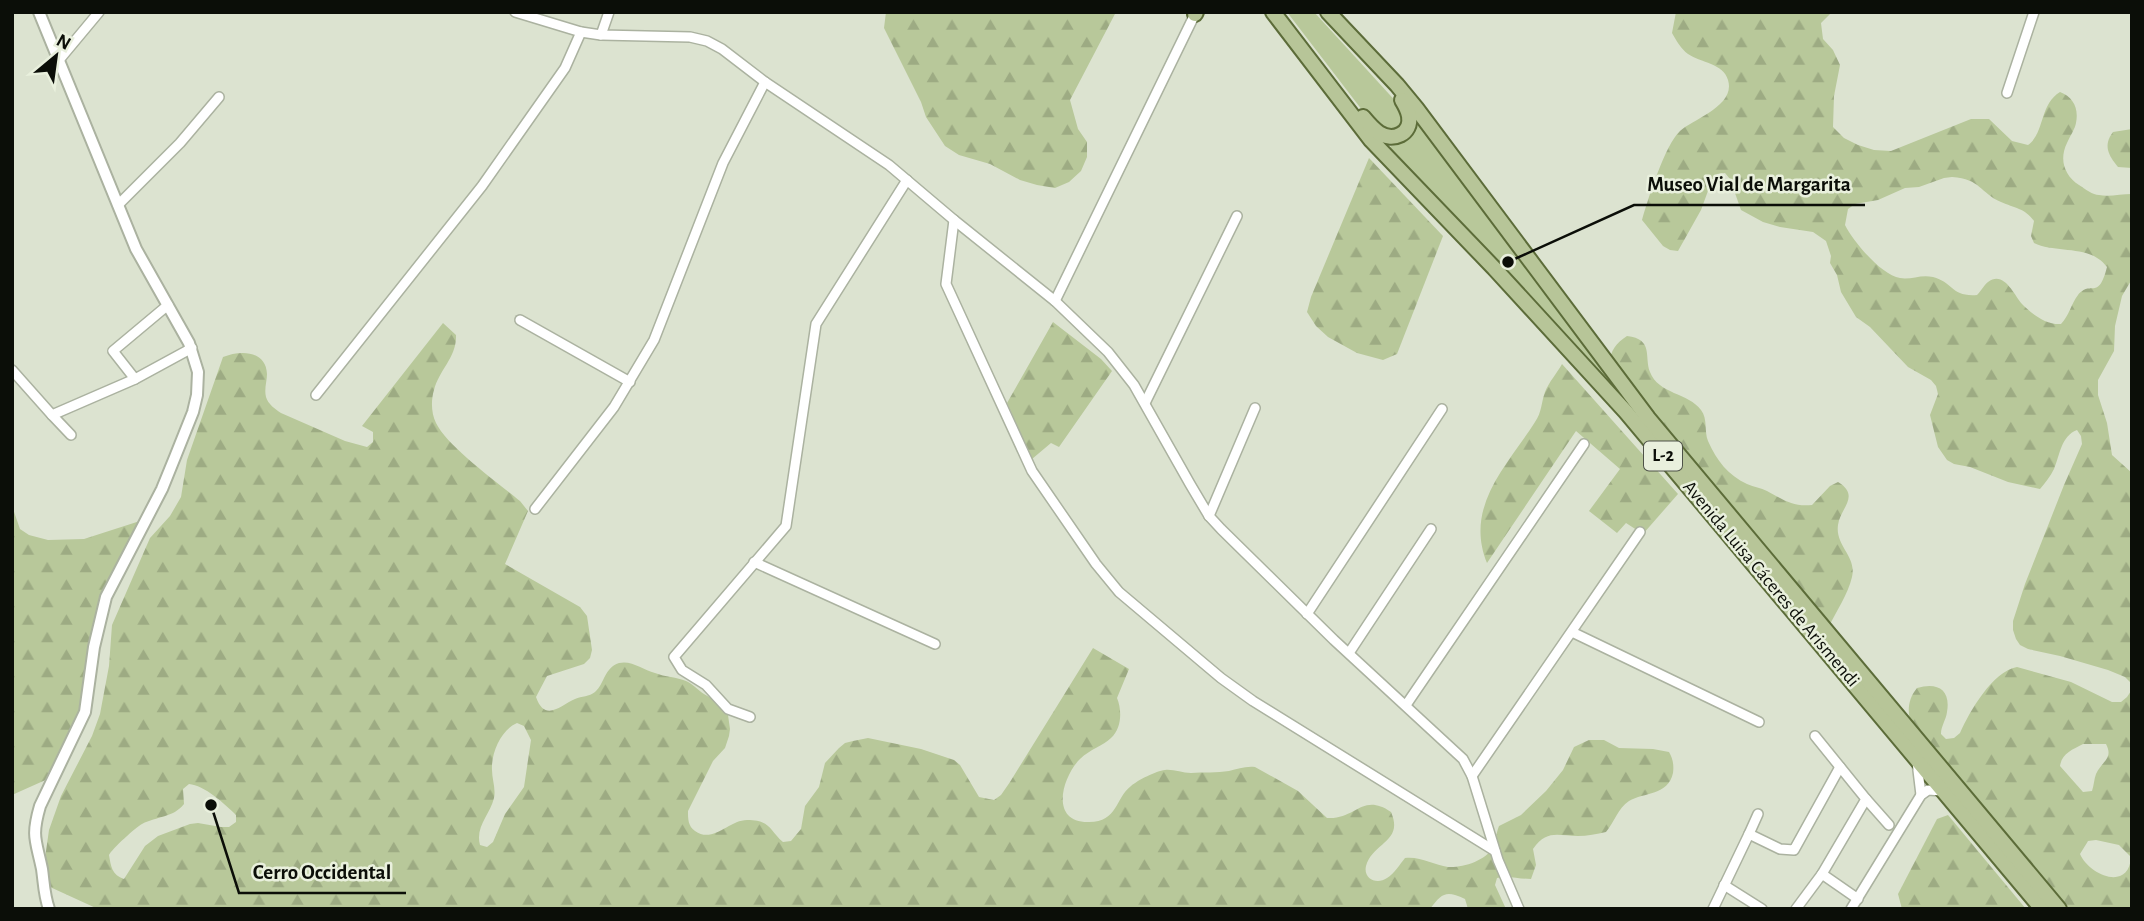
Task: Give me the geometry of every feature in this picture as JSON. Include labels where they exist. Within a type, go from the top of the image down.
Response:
[{"type":"main road","name":"Avenida Luisa Cáceres de Arismendi","points":[[1273,12],[1371,141],[1619,403],[2042,909]]},
{"type":"main road","name":"Avenida Luisa Cáceres de Arismendi","points":[[1328,12],[1397,85],[1457,160],[1648,418],[2059,909]]},
{"type":"main road","points":[[1284,26],[1373,128],[1387,136],[1402,135],[1409,124],[1408,110],[1345,30]]},
{"type":"street","points":[[39,12],[136,248],[192,348],[198,372],[193,412],[162,489],[106,597],[94,647],[85,712],[35,823],[34,842],[49,909]]},
{"type":"street","points":[[59,60],[99,12]]},
{"type":"street","points":[[515,12],[581,32],[601,35],[690,37],[707,40],[890,165],[1055,301],[1123,369],[1209,516],[1307,614],[1463,760],[1472,776],[1495,851],[1519,909]]},
{"type":"street","points":[[601,35],[609,12]]},
{"type":"street","points":[[2007,93],[2034,12]]},
{"type":"street","points":[[1055,301],[1196,13]]},
{"type":"street","points":[[316,395],[482,186],[565,68],[581,32]]},
{"type":"street","points":[[535,509],[614,407],[654,340],[723,163],[765,82]]},
{"type":"street","points":[[118,205],[180,143],[219,97]]},
{"type":"street","points":[[750,718],[728,709],[706,685],[682,670],[674,657],[786,526],[816,324],[907,180]]},
{"type":"street","points":[[1144,403],[1237,216]]},
{"type":"street","points":[[954,220],[946,284],[976,352],[1032,471],[1096,564],[1119,592],[1221,678],[1253,701],[1495,851]]},
{"type":"street","points":[[135,379],[113,351],[168,305]]},
{"type":"street","points":[[520,320],[630,382]]},
{"type":"street","points":[[52,415],[135,379],[192,348]]},
{"type":"street","points":[[12,370],[71,435]]},
{"type":"street","points":[[1209,516],[1255,408]]},
{"type":"street","points":[[1307,614],[1442,409]]},
{"type":"street","points":[[1406,705],[1584,444]]},
{"type":"street","points":[[1349,653],[1432,529]]},
{"type":"street","points":[[1472,776],[1640,532]]},
{"type":"street","points":[[754,562],[935,645]]},
{"type":"street","points":[[1572,632],[1759,722]]},
{"type":"street","points":[[1815,736],[1889,825]]},
{"type":"street","points":[[1916,758],[1921,795]]},
{"type":"street","points":[[1749,834],[1780,849],[1794,850],[1840,767]]},
{"type":"street","points":[[1852,909],[1921,795],[1928,790],[1944,792]]},
{"type":"street","points":[[1796,909],[1822,874],[1866,799]]},
{"type":"street","points":[[1713,909],[1758,814]]},
{"type":"street","points":[[1822,874],[1858,899]]},
{"type":"street","points":[[1724,885],[1762,909]]},
{"type":"green space","points":[[886,12],[1116,12],[1070,100],[1078,129],[1087,142],[1087,157],[1081,171],[1069,182],[1055,188],[1037,185],[1020,180],[990,164],[959,155],[945,146],[926,117],[884,28]]},
{"type":"green space","points":[[1287,12],[1314,12],[1400,106],[1405,121],[1393,134],[1372,123]]},
{"type":"green space","points":[[1676,12],[1832,12],[1821,23],[1823,39],[1833,50],[1840,65],[1834,96],[1833,127],[1844,138],[1874,150],[1891,151],[1971,119],[1989,119],[2012,141],[2028,145],[2037,133],[2049,104],[2060,92],[2072,100],[2077,113],[2063,155],[2067,172],[2079,185],[2097,195],[2132,194],[2132,279],[2122,296],[2115,326],[2114,351],[2098,380],[2098,395],[2107,423],[2112,455],[2132,473],[2132,909],[2070,909],[1911,724],[1909,714],[1910,701],[1917,688],[1931,686],[1941,689],[1948,704],[1941,734],[1946,739],[1954,738],[1960,733],[1991,684],[2008,670],[2017,667],[2071,682],[2112,702],[2121,702],[2131,691],[2131,683],[2125,677],[2020,645],[2013,630],[2013,621],[2025,584],[2082,444],[2081,436],[2077,430],[2068,437],[2054,469],[2040,489],[2008,482],[1947,460],[1938,447],[1930,415],[1938,394],[1936,386],[1931,380],[1908,367],[1870,327],[1856,317],[1841,292],[1837,275],[1830,263],[1831,256],[1826,241],[1813,232],[1763,222],[1741,210],[1730,179],[1725,173],[1717,174],[1712,180],[1701,210],[1678,251],[1663,246],[1642,220],[1663,160],[1680,131],[1712,111],[1726,97],[1729,89],[1728,80],[1721,70],[1688,54],[1672,33]],"holes":[[[1952,177],[1969,180],[1994,198],[2027,213],[2034,221],[2031,236],[2034,243],[2092,255],[2107,267],[2100,284],[2078,295],[2061,324],[2050,323],[2035,315],[2022,304],[2008,285],[1999,279],[1988,282],[1977,295],[1968,295],[1957,292],[1945,282],[1933,277],[1893,276],[1868,256],[1845,225],[1848,209],[1855,204],[1878,200],[1905,188],[1919,187]],[[2083,744],[2106,744],[2108,757],[2096,774],[2092,791],[2083,792],[2060,766],[2065,755]],[[2088,841],[2119,845],[2131,857],[2129,868],[2116,877],[2091,868],[2080,854]]]},
{"type":"green space","points":[[1418,122],[1629,401],[1626,403],[1387,148],[1409,138]]},
{"type":"green space","points":[[2132,129],[2132,168],[2118,167],[2109,154],[2108,141],[2113,132]]},
{"type":"green space","points":[[1369,158],[1443,236],[1397,354],[1383,360],[1357,353],[1328,337],[1316,326],[1307,312]]},
{"type":"green space","points":[[1053,322],[1101,359],[1112,371],[1059,447],[1051,443],[1032,459],[1007,403]]},
{"type":"green space","points":[[443,323],[456,335],[456,343],[433,394],[432,411],[436,423],[462,453],[520,501],[528,511],[505,564],[580,607],[587,616],[592,650],[590,658],[584,664],[547,676],[536,697],[540,705],[549,711],[554,710],[575,699],[593,694],[610,668],[624,662],[686,681],[727,708],[730,729],[725,748],[713,761],[688,811],[691,827],[702,834],[715,833],[740,821],[755,820],[769,826],[783,842],[791,841],[801,829],[805,806],[819,787],[825,763],[845,743],[868,738],[921,749],[954,760],[960,765],[979,797],[994,800],[1010,782],[1093,648],[1129,669],[1117,698],[1120,713],[1115,734],[1080,759],[1064,787],[1064,807],[1068,815],[1076,820],[1089,822],[1106,818],[1131,786],[1161,771],[1215,772],[1255,767],[1298,791],[1327,818],[1373,805],[1391,812],[1394,830],[1366,866],[1369,877],[1379,881],[1390,876],[1405,858],[1454,867],[1473,863],[1485,856],[1493,847],[1499,826],[1521,815],[1563,770],[1574,747],[1589,740],[1604,740],[1619,748],[1669,752],[1673,773],[1661,790],[1625,804],[1606,832],[1581,836],[1553,835],[1538,843],[1533,849],[1536,865],[1531,879],[1497,878],[1495,885],[1506,909],[1468,909],[1465,899],[1449,894],[1441,896],[1430,909],[98,909],[50,887],[45,881],[44,865],[49,830],[61,796],[92,736],[100,714],[109,666],[112,625],[150,538],[170,516],[181,497],[187,460],[223,357],[244,353],[262,360],[267,374],[266,397],[281,413],[345,441],[367,447],[373,442],[373,432],[362,426]],"holes":[[[517,723],[524,726],[531,740],[524,787],[505,814],[493,842],[487,847],[480,845],[479,838],[481,826],[494,798],[493,756],[502,736]],[[189,784],[208,791],[236,815],[236,822],[229,827],[190,824],[158,836],[145,846],[124,879],[117,875],[110,863],[111,852],[142,824],[180,809],[184,804],[183,789]]]},
{"type":"green space","points":[[1627,336],[1645,345],[1650,372],[1660,385],[1696,404],[1701,410],[1711,448],[1734,476],[1799,505],[1812,505],[1830,486],[1838,482],[1845,487],[1849,497],[1838,532],[1853,570],[1845,596],[1828,628],[1610,363],[1614,348]]},
{"type":"green space","points":[[1562,364],[1678,494],[1643,534],[1626,523],[1617,533],[1589,511],[1620,469],[1576,431],[1487,563],[1481,542],[1485,505],[1501,471],[1537,418],[1547,388]]},
{"type":"green space","points":[[12,506],[20,529],[29,535],[48,540],[84,539],[143,520],[101,596],[81,716],[50,778],[12,795]]},
{"type":"green space","points":[[1948,815],[2026,909],[1902,909],[1898,894],[1937,819]]},
{"type":"place","name":"Museo Vial de Margarita","points":[[1508,262]]},
{"type":"place","name":"Cerro Occidental","points":[[211,805]]}]
